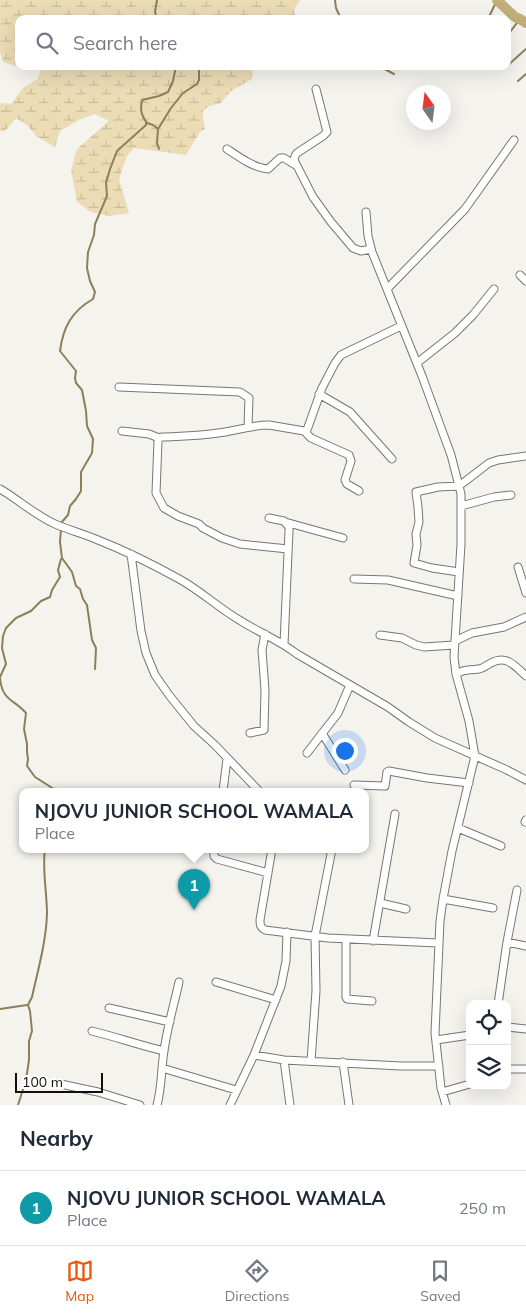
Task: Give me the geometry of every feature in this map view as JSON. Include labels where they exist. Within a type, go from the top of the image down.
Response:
[{"type":"street","points":[[316,89],[327,132],[294,158],[313,197],[331,222],[353,248],[361,251],[371,249]]},
{"type":"street","points":[[387,289],[465,208],[514,140]]},
{"type":"street","points":[[228,149],[244,160],[266,169],[280,158],[284,158],[298,166]]},
{"type":"street","points":[[366,212],[371,249],[417,363],[451,455],[459,486],[461,506],[461,544],[454,643],[456,674],[469,721],[475,756],[452,851],[443,899],[438,943],[435,1033],[438,1066],[446,1105]]},
{"type":"street","points":[[520,275],[526,281]]},
{"type":"street","points":[[417,363],[455,333],[494,289]]},
{"type":"street","points":[[122,431],[148,434],[160,438],[218,434],[248,427],[269,425],[300,431],[305,430],[308,427],[320,394],[341,355],[401,326]]},
{"type":"street","points":[[119,387],[240,392],[248,398],[248,427]]},
{"type":"street","points":[[320,394],[350,412],[392,459]]},
{"type":"street","points":[[305,430],[311,438],[349,455],[351,461],[345,480],[347,484],[359,491]]},
{"type":"street","points":[[160,438],[158,441],[156,494],[164,508],[178,516],[200,524],[203,528],[222,538],[240,544],[288,549]]},
{"type":"street","points":[[459,572],[414,563],[417,545],[416,534],[419,522],[416,492],[438,487],[459,486],[489,463],[526,456]]},
{"type":"street","points":[[0,489],[57,525],[97,539],[131,554],[181,580],[238,620],[284,644],[297,654],[388,707],[435,738],[526,780]]},
{"type":"street","points":[[461,506],[494,497],[511,495]]},
{"type":"street","points":[[269,518],[343,538]]},
{"type":"street","points":[[284,522],[289,527],[284,644]]},
{"type":"street","points":[[131,554],[141,631],[146,653],[155,675],[194,726],[256,788]]},
{"type":"street","points":[[518,567],[526,594]]},
{"type":"street","points":[[354,579],[388,580],[458,596]]},
{"type":"street","points":[[380,635],[402,638],[424,647],[454,643],[472,632],[504,627],[526,617]]},
{"type":"street","points":[[250,733],[264,730],[265,690],[262,650],[265,634]]},
{"type":"street","points":[[456,674],[466,670],[478,669],[493,661],[502,659],[509,661],[526,676]]},
{"type":"street","points":[[307,753],[338,713],[350,685]]},
{"type":"street","points":[[322,733],[345,770]]},
{"type":"street","points":[[223,788],[227,759]]},
{"type":"street","points":[[354,785],[385,786],[389,770],[427,778],[469,783]]},
{"type":"street","points":[[373,941],[395,814]]},
{"type":"street","points":[[458,828],[501,846]]},
{"type":"street","points":[[214,853],[217,859],[268,873]]},
{"type":"street","points":[[271,853],[260,925],[265,930],[346,939],[438,943]]},
{"type":"street","points":[[311,1061],[316,991],[315,936],[331,853]]},
{"type":"street","points":[[499,1000],[517,890]]},
{"type":"street","points":[[443,899],[493,908]]},
{"type":"street","points":[[380,903],[406,909]]},
{"type":"street","points":[[230,1105],[254,1055],[276,1000],[286,961],[287,932]]},
{"type":"street","points":[[346,939],[346,997],[347,999],[372,1001]]},
{"type":"street","points":[[508,942],[526,946]]},
{"type":"street","points":[[157,1105],[164,1051],[179,982]]},
{"type":"street","points":[[216,982],[276,1000]]},
{"type":"street","points":[[109,1008],[170,1022]]},
{"type":"street","points":[[511,1027],[526,1029]]},
{"type":"street","points":[[92,1031],[164,1051]]},
{"type":"street","points":[[436,1040],[466,1036]]},
{"type":"street","points":[[254,1055],[284,1060],[438,1066]]},
{"type":"street","points":[[284,1060],[290,1105]]},
{"type":"street","points":[[343,1062],[349,1105]]},
{"type":"street","points":[[162,1068],[236,1090]]},
{"type":"street","points":[[511,1069],[526,1069]]},
{"type":"street","points":[[56,1084],[98,1092],[124,1103],[140,1105]]},
{"type":"street","points":[[442,1092],[466,1085]]},
{"type":"green space","points":[[0,0],[300,0],[294,10],[295,15],[15,15],[15,66],[3,62],[0,52]]},
{"type":"green space","points":[[41,70],[253,70],[252,79],[231,91],[221,103],[209,106],[203,111],[205,129],[200,132],[186,155],[134,148],[127,156],[119,179],[129,213],[109,216],[91,212],[77,202],[71,170],[77,149],[109,121],[95,114],[79,120],[60,131],[55,147],[36,136],[28,126],[16,118],[5,131],[0,131],[0,103],[11,104],[24,87],[38,79]]},
{"type":"waterway","points":[[156,15],[157,0]]},
{"type":"waterway","points":[[335,0],[339,15]]},
{"type":"waterway","points":[[490,15],[497,0]]},
{"type":"waterway","points":[[497,0],[515,17],[526,23]]},
{"type":"waterway","points":[[511,31],[520,19]]},
{"type":"waterway","points":[[511,62],[526,49]]},
{"type":"waterway","points":[[158,129],[147,123],[143,117],[141,110],[142,100],[168,92],[175,70]]},
{"type":"waterway","points":[[159,149],[157,143],[158,129],[183,93],[197,84],[199,70]]},
{"type":"waterway","points":[[386,70],[394,74]]},
{"type":"waterway","points":[[518,81],[526,74]]},
{"type":"waterway","points":[[61,523],[68,515],[70,506],[81,491],[81,472],[92,453],[93,439],[87,426],[82,390],[76,383],[76,371],[60,351],[61,342],[66,327],[74,314],[93,299],[95,292],[87,268],[88,252],[94,235],[95,224],[107,196],[106,183],[110,169],[117,151],[146,125],[146,122]]},
{"type":"waterway","points":[[61,529],[62,558],[72,572],[76,586],[80,589],[87,605],[92,640],[96,648],[95,669]]},
{"type":"waterway","points":[[0,677],[6,664],[2,648],[6,628],[16,618],[31,611],[41,601],[50,597],[60,577],[58,570],[61,559]]},
{"type":"waterway","points":[[0,678],[3,691],[9,699],[26,713],[24,729],[27,744],[27,766],[35,777],[52,788]]},
{"type":"waterway","points":[[18,1105],[26,1080],[29,1041],[32,1031],[28,1005],[32,997],[39,966],[46,924],[45,853]]},
{"type":"waterway","points":[[0,1009],[27,1005]]},
{"type":"place","name":"NJOVU JUNIOR SCHOOL WAMALA","points":[[194,910]]}]
